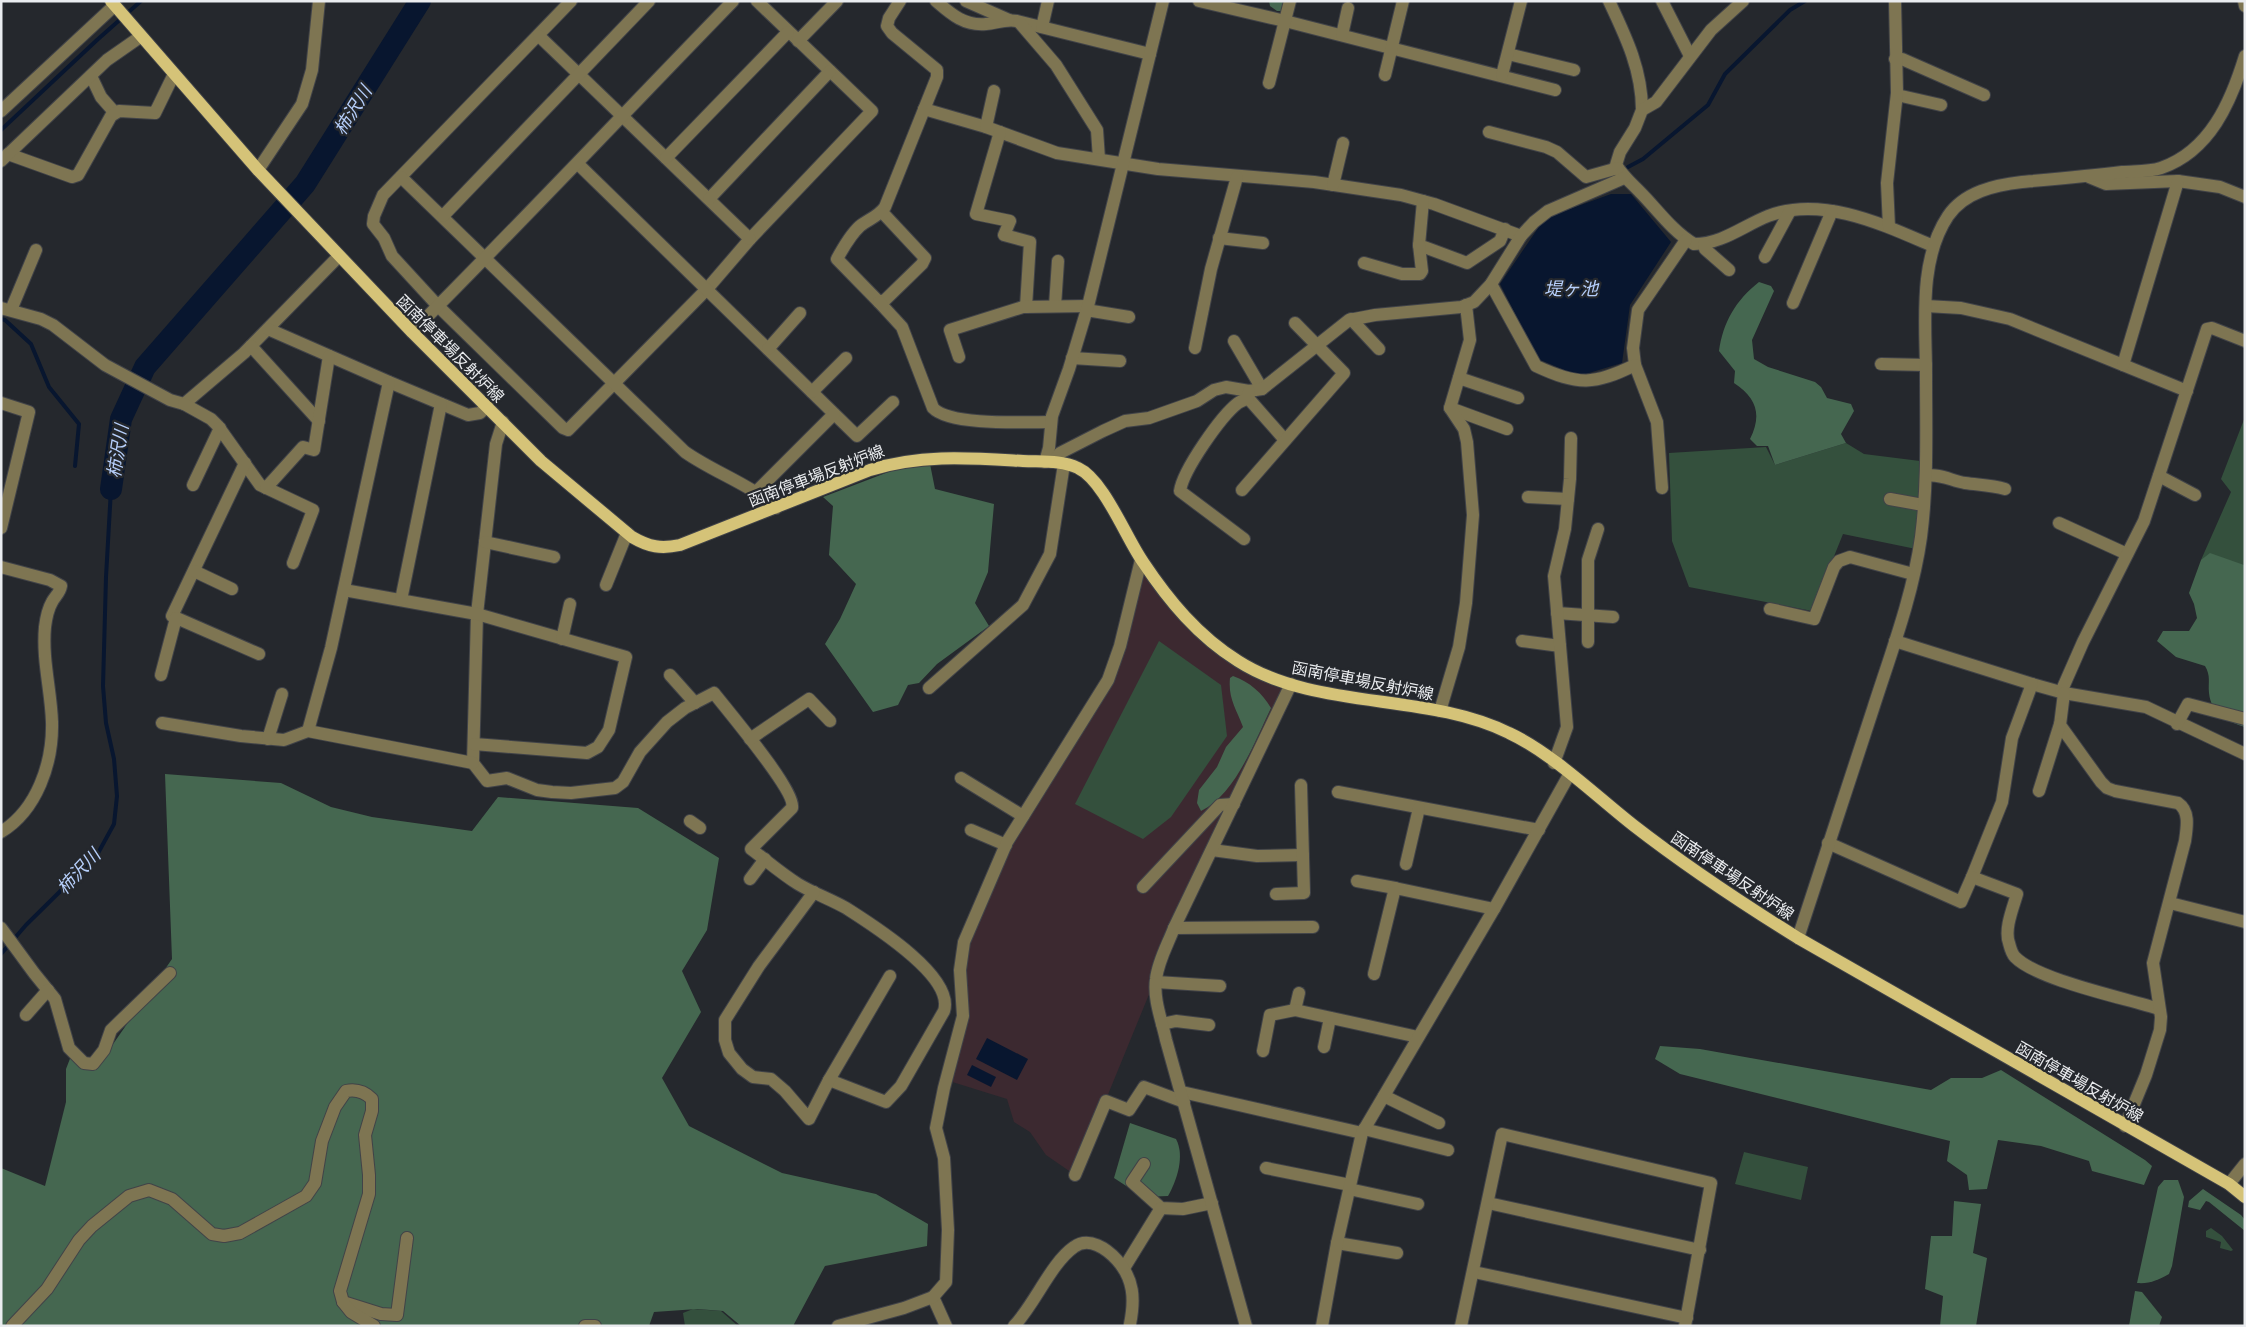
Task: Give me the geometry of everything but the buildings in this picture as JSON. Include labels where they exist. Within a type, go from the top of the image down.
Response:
[{"type":"main road","name":"函南停車場反射炉線","points":[[115,7],[262,174],[412,332],[541,460],[627,534],[646,546],[672,547],[895,462],[921,458],[972,458],[1054,463],[1081,469],[1096,483],[1141,560],[1190,623],[1218,648],[1240,663],[1291,684],[1366,700],[1440,711],[1482,721],[1511,733],[1538,750],[1730,896],[1798,938],[2125,1126],[2230,1184],[2245,1197]]},
{"type":"street","points":[[262,174],[302,104],[312,70],[319,1]]},
{"type":"street","points":[[571,1],[383,195],[374,216],[373,224],[384,238],[392,256],[438,306],[563,428],[568,430],[707,288],[750,238],[872,111],[757,1]]},
{"type":"street","points":[[443,216],[650,1]]},
{"type":"street","points":[[412,332],[578,164],[622,115],[733,1]]},
{"type":"street","points":[[798,41],[837,1]]},
{"type":"street","points":[[900,1],[889,18],[887,26],[892,33],[937,70],[937,77],[882,212],[859,227],[837,259],[902,327],[933,408],[938,414],[973,420],[1051,422]]},
{"type":"street","points":[[936,1],[958,19],[967,22],[985,24],[1014,21]]},
{"type":"street","points":[[966,1],[1014,21],[1150,54]]},
{"type":"street","points":[[1042,27],[1048,1]]},
{"type":"street","points":[[929,688],[1023,605],[1050,554],[1054,463],[1049,448],[1051,422],[1087,308],[1163,1]]},
{"type":"street","points":[[1199,1],[1342,35],[1555,90]]},
{"type":"street","points":[[1269,83],[1290,1]]},
{"type":"street","points":[[1385,75],[1403,1]]},
{"type":"street","points":[[1502,75],[1521,1]]},
{"type":"street","points":[[1609,1],[1634,58],[1642,88],[1642,110],[1635,128],[1620,152],[1616,165],[1621,173],[1686,240],[1694,244],[1704,244],[1734,234],[1767,216],[1790,211],[1832,211],[1850,213],[1933,246]]},
{"type":"street","points":[[1662,1],[1690,56]]},
{"type":"street","points":[[1642,110],[1656,102],[1711,30],[1743,1]]},
{"type":"street","points":[[1889,227],[1887,184],[1896,95],[1895,1]]},
{"type":"street","points":[[2244,1],[2245,6]]},
{"type":"street","points":[[1,111],[115,7]]},
{"type":"street","points":[[1342,35],[1348,8]]},
{"type":"street","points":[[1014,21],[1056,65],[1097,130],[1099,159]]},
{"type":"street","points":[[666,158],[788,32]]},
{"type":"street","points":[[5,157],[108,60],[139,35]]},
{"type":"street","points":[[539,36],[750,238]]},
{"type":"street","points":[[1508,54],[1574,70]]},
{"type":"street","points":[[1798,938],[1895,642],[1913,574],[1920,538],[1926,476],[1926,306],[1929,265],[1933,246],[1949,214],[1973,194],[1998,184],[2160,169],[2184,157],[2206,137],[2220,119],[2233,93],[2245,56]]},
{"type":"street","points":[[1895,59],[1902,59],[1984,95]]},
{"type":"street","points":[[709,199],[830,72]]},
{"type":"street","points":[[5,157],[72,177],[78,175],[111,116],[119,111],[156,113],[174,74]]},
{"type":"street","points":[[91,76],[101,97],[115,113]]},
{"type":"street","points":[[986,127],[994,91]]},
{"type":"street","points":[[1896,95],[1941,105]]},
{"type":"street","points":[[924,109],[986,127],[1057,153],[1099,159],[1123,165],[1237,177],[1333,184],[1401,196],[1422,201],[1521,236]]},
{"type":"street","points":[[1000,132],[976,214],[1010,221],[1004,235],[1030,242],[1026,307]]},
{"type":"street","points":[[1489,132],[1558,152],[1586,178],[1621,173]]},
{"type":"street","points":[[1333,184],[1344,143]]},
{"type":"street","points":[[578,164],[857,436],[893,402]]},
{"type":"street","points":[[1244,539],[1180,491],[1189,467],[1201,448],[1235,406],[1248,394],[1262,389],[1351,320],[1374,315],[1461,308],[1466,305],[1482,295],[1521,236],[1534,222],[1548,211],[1621,173]]},
{"type":"street","points":[[2086,176],[2106,184],[2178,181],[2220,187],[2245,197]]},
{"type":"street","points":[[401,177],[685,452],[698,462],[756,492],[776,508]]},
{"type":"street","points":[[1195,348],[1210,269],[1237,177]]},
{"type":"street","points":[[2123,365],[2178,181]]},
{"type":"street","points":[[1364,262],[1402,274],[1420,274],[1422,271],[1419,245],[1422,201]]},
{"type":"street","points":[[1765,257],[1790,211]]},
{"type":"street","points":[[1793,302],[1832,211]]},
{"type":"street","points":[[879,302],[885,300],[922,264],[925,258],[882,212]]},
{"type":"street","points":[[1419,245],[1468,263],[1500,241],[1504,230]]},
{"type":"street","points":[[1219,238],[1263,243]]},
{"type":"street","points":[[1662,488],[1657,422],[1635,365],[1633,348],[1638,310],[1686,240]]},
{"type":"street","points":[[1704,244],[1705,249],[1729,270]]},
{"type":"street","points":[[36,250],[6,309],[53,325],[105,365],[170,400],[184,404],[211,419],[220,428],[260,485],[313,510],[292,563]]},
{"type":"street","points":[[184,404],[251,346],[339,256]]},
{"type":"street","points":[[1055,306],[1058,261]]},
{"type":"street","points":[[1491,284],[1536,366],[1580,382],[1610,377],[1635,365]]},
{"type":"street","points":[[1450,408],[1470,340],[1466,305]]},
{"type":"street","points":[[1926,306],[1960,308],[2010,319],[2187,391]]},
{"type":"street","points":[[959,357],[950,330],[1026,307],[1087,308],[1128,317]]},
{"type":"street","points":[[768,349],[800,313]]},
{"type":"street","points":[[1351,320],[1379,350]]},
{"type":"street","points":[[1242,490],[1344,373],[1316,347],[1295,323]]},
{"type":"street","points":[[2039,791],[2060,724],[2062,692],[2144,521],[2207,329],[2212,328],[2245,341]]},
{"type":"street","points":[[268,329],[468,414],[480,413],[487,406]]},
{"type":"street","points":[[1234,341],[1262,389]]},
{"type":"street","points":[[251,346],[319,421]]},
{"type":"street","points":[[266,488],[303,448],[314,450],[329,356]]},
{"type":"street","points":[[812,392],[846,358]]},
{"type":"street","points":[[1072,358],[1120,361]]},
{"type":"street","points":[[1881,364],[1926,366]]},
{"type":"street","points":[[1459,378],[1518,398]]},
{"type":"street","points":[[308,731],[344,590],[389,382]]},
{"type":"street","points":[[1054,463],[1060,453],[1125,421],[1158,415],[1197,401],[1220,388],[1226,387],[1248,394],[1285,440]]},
{"type":"street","points":[[1,403],[29,412],[1,528]]},
{"type":"street","points":[[401,600],[441,404]]},
{"type":"street","points":[[1450,408],[1507,429]]},
{"type":"street","points":[[1440,711],[1459,647],[1466,603],[1473,515],[1464,429],[1450,408]]},
{"type":"street","points":[[756,492],[834,414]]},
{"type":"street","points":[[503,422],[496,444],[477,614],[473,763],[487,781],[507,778],[537,790],[571,793],[615,788],[623,782],[640,752],[667,722],[685,708],[714,693],[776,772],[793,803],[792,808],[752,849],[798,884],[847,909],[875,927],[930,972],[940,984],[945,997],[944,1011],[901,1086],[886,1102],[829,1080]]},
{"type":"street","points":[[193,485],[220,428]]},
{"type":"street","points":[[1554,763],[1567,727],[1554,576],[1565,529],[1571,438]]},
{"type":"street","points":[[245,463],[172,616],[260,654]]},
{"type":"street","points":[[1926,476],[1932,474],[1965,483],[1986,484],[2005,489]]},
{"type":"street","points":[[2159,476],[2195,495]]},
{"type":"street","points":[[1528,497],[1568,498]]},
{"type":"street","points":[[1890,499],[1923,505]]},
{"type":"street","points":[[2059,524],[2127,554]]},
{"type":"street","points":[[1588,642],[1588,560],[1598,529]]},
{"type":"street","points":[[606,584],[627,534]]},
{"type":"street","points":[[485,542],[554,556]]},
{"type":"street","points":[[1770,609],[1814,619],[1834,567],[1839,561],[1850,558],[1913,574]]},
{"type":"street","points":[[838,1326],[904,1308],[933,1297],[946,1282],[948,1230],[944,1158],[936,1128],[944,1088],[963,1016],[960,970],[964,942],[1006,845],[1108,680],[1120,646],[1141,560]]},
{"type":"street","points":[[1,567],[50,580],[61,586],[60,592],[48,609],[45,627],[44,662],[52,723],[46,769],[33,799],[24,812],[1,832]]},
{"type":"street","points":[[194,570],[232,589]]},
{"type":"street","points":[[344,590],[477,614],[626,657],[609,730],[598,748],[587,753],[474,744]]},
{"type":"street","points":[[562,639],[570,604]]},
{"type":"street","points":[[1557,613],[1613,616]]},
{"type":"street","points":[[161,675],[176,618]]},
{"type":"street","points":[[1522,641],[1560,646]]},
{"type":"street","points":[[1895,642],[2062,692],[2146,707],[2177,724],[2245,754]]},
{"type":"street","points":[[670,675],[695,703]]},
{"type":"street","points":[[1242,1324],[1212,1203],[1162,1024],[1157,1002],[1156,982],[1160,962],[1174,928],[1291,684]]},
{"type":"street","points":[[1828,843],[1961,902],[2002,802],[2012,738],[2032,684]]},
{"type":"street","points":[[268,739],[282,694]]},
{"type":"street","points":[[750,739],[809,699],[830,721]]},
{"type":"street","points":[[2177,724],[2188,704],[2245,719]]},
{"type":"street","points":[[162,723],[284,740],[308,731],[473,763]]},
{"type":"street","points":[[2060,724],[2107,788],[2170,801],[2183,806],[2187,825],[2170,903],[2153,962],[2160,1030],[2146,1075],[2125,1126]]},
{"type":"street","points":[[1322,1326],[1337,1243],[1363,1131],[1494,909],[1569,775]]},
{"type":"street","points":[[961,778],[1023,816]]},
{"type":"street","points":[[1276,894],[1304,893],[1301,785]]},
{"type":"street","points":[[1338,792],[1539,830]]},
{"type":"street","points":[[1143,887],[1220,805],[1234,804]]},
{"type":"street","points":[[1406,864],[1419,808]]},
{"type":"street","points":[[971,830],[1006,845]]},
{"type":"street","points":[[1212,850],[1258,856],[1304,855]]},
{"type":"street","points":[[750,879],[765,859]]},
{"type":"street","points":[[1972,876],[2017,894],[2010,920],[2008,941],[2014,957],[2035,970],[2064,982],[2159,1009]]},
{"type":"street","points":[[1357,880],[1494,909]]},
{"type":"street","points":[[1374,974],[1395,888]]},
{"type":"street","points":[[814,892],[736,1000],[725,1020],[725,1040],[729,1054],[742,1069],[754,1077],[771,1079],[785,1091],[809,1119],[829,1080],[890,976]]},
{"type":"street","points":[[2170,903],[2245,922]]},
{"type":"street","points":[[1174,928],[1304,931]]},
{"type":"street","points":[[2,929],[30,968],[56,999],[68,1048],[84,1063],[94,1064],[104,1050],[111,1030],[170,973]]},
{"type":"street","points":[[1156,982],[1220,986]]},
{"type":"street","points":[[26,1015],[48,990]]},
{"type":"street","points":[[1296,1010],[1299,993]]},
{"type":"street","points":[[1263,1051],[1270,1015],[1296,1010],[1418,1037]]},
{"type":"street","points":[[944,1011],[963,1016]]},
{"type":"street","points":[[1324,1048],[1330,1018]]},
{"type":"street","points":[[1162,1024],[1176,1021],[1209,1025]]},
{"type":"street","points":[[1075,1175],[1106,1101],[1129,1110],[1144,1087],[1183,1097],[1363,1131],[1448,1150]]},
{"type":"street","points":[[12,1326],[47,1290],[85,1233],[129,1196],[149,1190],[172,1199],[212,1234],[224,1236],[240,1232],[306,1196],[315,1183],[322,1141],[335,1107],[346,1091],[354,1090],[362,1092],[372,1099],[372,1111],[365,1135],[369,1184],[359,1232],[341,1282],[340,1291],[343,1302],[350,1312],[374,1326]]},
{"type":"street","points":[[1384,1096],[1439,1123]]},
{"type":"street","points":[[1461,1326],[1502,1134],[1711,1183],[1686,1322],[1474,1272]]},
{"type":"street","points":[[1144,1164],[1132,1182],[1161,1208],[1183,1209],[1212,1203]]},
{"type":"street","points":[[2230,1184],[2245,1164]]},
{"type":"street","points":[[1266,1168],[1418,1204]]},
{"type":"street","points":[[1488,1203],[1700,1250]]},
{"type":"street","points":[[1124,1268],[1161,1208]]},
{"type":"street","points":[[343,1302],[382,1314],[396,1315],[407,1238]]},
{"type":"street","points":[[1014,1326],[1023,1316],[1059,1262],[1074,1246],[1084,1243],[1104,1247],[1124,1268],[1132,1287],[1133,1307],[1129,1325]]},
{"type":"street","points":[[1337,1243],[1397,1253]]},
{"type":"street","points":[[933,1297],[946,1326]]},
{"type":"street","points":[[584,1326],[595,1326]]},
{"type":"shaded area","points":[[1140,566],[1211,647],[1291,684],[1227,804],[1075,1175],[1046,1155],[1030,1132],[1014,1122],[1007,1099],[946,1080],[963,1017],[960,970],[991,878],[1109,676]]},
{"type":"green space","points":[[1269,1],[1286,1],[1283,11],[1277,11],[1270,6]]},
{"type":"green space","points":[[1759,282],[1771,286],[1774,291],[1752,340],[1754,359],[1768,367],[1815,382],[1821,387],[1827,398],[1851,404],[1854,411],[1841,434],[1846,443],[1775,465],[1768,446],[1757,446],[1750,439],[1756,422],[1755,408],[1748,395],[1734,383],[1735,371],[1719,351],[1727,321],[1732,312],[1744,296]]},
{"type":"green space","points":[[2245,417],[2245,567],[2201,560],[2231,492],[2221,479]]},
{"type":"green space","points":[[1846,443],[1864,454],[1920,461],[1916,549],[1843,534],[1812,611],[1689,587],[1672,541],[1669,453],[1766,447],[1775,465]]},
{"type":"green space","points":[[930,464],[935,489],[994,504],[988,572],[975,603],[989,626],[937,664],[919,683],[908,685],[898,705],[873,712],[825,644],[840,619],[856,584],[829,555],[833,506],[823,497],[904,466]]},
{"type":"green space","points":[[2210,553],[2244,565],[2245,727],[2227,720],[2213,706],[2210,700],[2209,679],[2205,666],[2176,657],[2157,641],[2163,631],[2189,631],[2197,618],[2189,593],[2201,560]]},
{"type":"green space","points":[[1159,641],[1221,685],[1227,736],[1171,817],[1143,839],[1075,804]]},
{"type":"green space","points":[[1233,676],[1245,681],[1255,689],[1271,708],[1251,751],[1234,780],[1224,793],[1201,811],[1197,803],[1199,790],[1217,767],[1226,747],[1243,727],[1230,692],[1230,678]]},
{"type":"green space","points":[[165,774],[281,783],[331,807],[372,817],[472,831],[498,797],[638,808],[719,858],[707,930],[682,971],[701,1012],[662,1078],[689,1126],[782,1173],[876,1194],[928,1224],[927,1246],[825,1266],[793,1326],[741,1326],[723,1311],[697,1309],[654,1312],[649,1326],[1,1326],[1,1168],[45,1186],[66,1102],[66,1069],[71,1056],[102,1060],[172,959]]},
{"type":"green space","points":[[1660,1046],[1700,1049],[1931,1090],[1951,1078],[1982,1078],[2001,1070],[2152,1166],[2144,1185],[2092,1171],[2089,1161],[2041,1146],[1998,1140],[1987,1189],[1969,1190],[1967,1175],[1947,1161],[1950,1141],[1680,1074],[1655,1059]]},
{"type":"green space","points":[[1130,1123],[1176,1139],[1180,1153],[1179,1168],[1168,1196],[1143,1197],[1114,1178]]},
{"type":"green space","points":[[1744,1152],[1808,1167],[1801,1200],[1735,1184]]},
{"type":"green space","points":[[2164,1180],[2178,1180],[2184,1197],[2172,1266],[2169,1274],[2161,1278],[2150,1282],[2137,1283],[2158,1187]]},
{"type":"green space","points":[[2203,1189],[2241,1215],[2245,1220],[2245,1231],[2209,1202],[2206,1201],[2200,1210],[2188,1207],[2189,1201]]},
{"type":"green space","points":[[1954,1201],[1981,1204],[1973,1253],[1987,1258],[1976,1326],[1940,1326],[1943,1296],[1925,1289],[1931,1236],[1952,1236]]},
{"type":"green space","points":[[2211,1228],[2222,1236],[2233,1250],[2220,1248],[2221,1242],[2206,1237],[2206,1231]]},
{"type":"green space","points":[[2135,1291],[2142,1292],[2162,1317],[2159,1326],[2129,1326]]},
{"type":"green space","points":[[693,1309],[721,1311],[738,1326],[685,1326],[683,1313]]},
{"type":"water","name":"堤ヶ池","points":[[1611,194],[1631,194],[1671,242],[1630,305],[1622,363],[1579,376],[1538,359],[1500,284],[1545,218]]},
{"type":"water","points":[[987,1038],[1028,1059],[1017,1080],[976,1059]]},
{"type":"water","points":[[972,1065],[996,1077],[991,1087],[967,1075]]},
{"type":"waterway","points":[[1,130],[141,1]]},
{"type":"waterway","name":"柿沢川","points":[[111,489],[121,419],[145,367],[305,184],[420,1]]},
{"type":"waterway","points":[[1628,167],[1643,159],[1708,105],[1725,74],[1790,10],[1805,1]]},
{"type":"waterway","points":[[1,319],[5,320],[31,344],[49,387],[79,424],[75,466]]},
{"type":"waterway","name":"柿沢川","points":[[1,954],[26,925],[97,855],[114,824],[117,796],[114,759],[106,723],[103,686],[111,489]]}]
